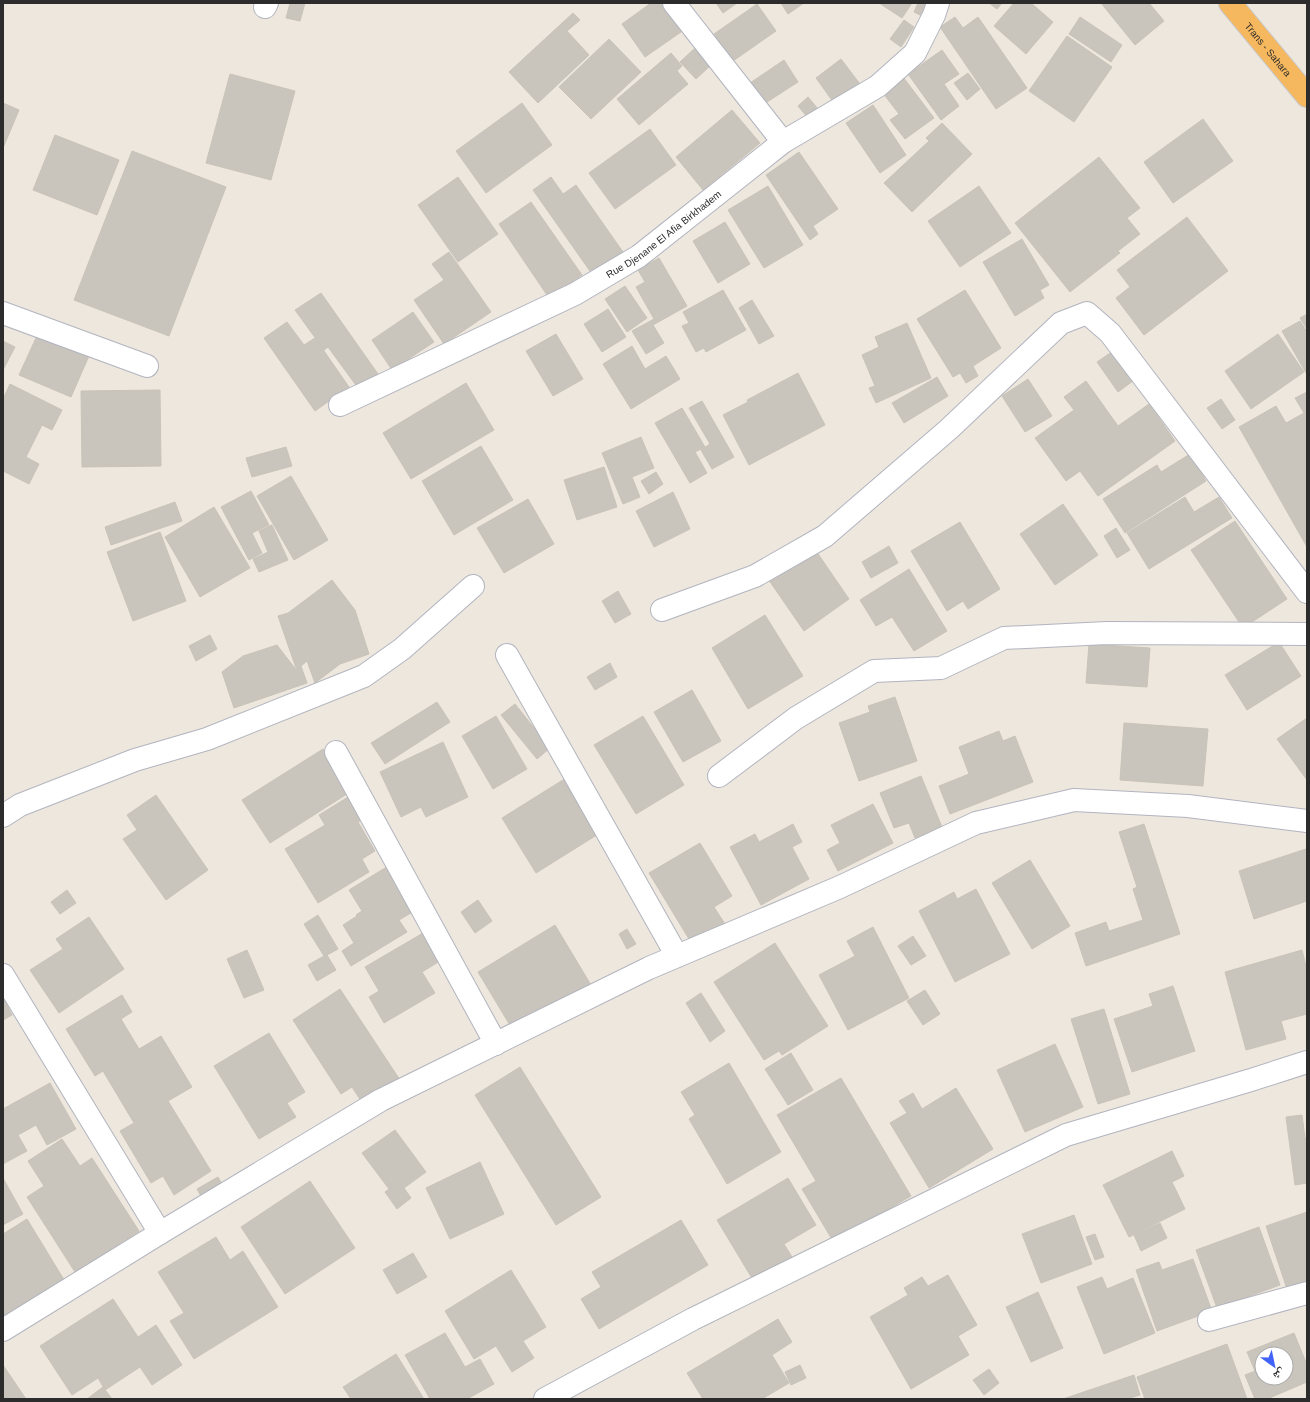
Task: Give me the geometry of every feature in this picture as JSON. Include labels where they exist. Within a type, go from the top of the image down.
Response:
[{"type":"highway","name":"Trans - Sahara","points":[[1230,3],[1307,96]]},
{"type":"street","points":[[674,3],[783,142]]},
{"type":"street","name":"Rue Djenane El Afia Birkhadem","points":[[340,405],[575,294],[639,256],[783,142],[878,86],[915,53],[934,15],[938,3]]},
{"type":"street","points":[[3,313],[147,366]]},
{"type":"street","points":[[662,610],[755,576],[825,536],[949,429],[1061,323],[1087,313],[1110,333],[1307,592]]},
{"type":"street","points":[[3,816],[20,805],[135,760],[207,739],[364,676],[402,649],[473,586]]},
{"type":"street","points":[[719,776],[796,718],[874,671],[940,668],[1004,638],[1106,633],[1307,634]]},
{"type":"street","points":[[507,655],[677,956]]},
{"type":"street","points":[[336,752],[496,1044]]},
{"type":"street","points":[[3,1330],[160,1233],[381,1100],[649,968],[840,887],[976,823],[1074,800],[1188,806],[1307,821]]},
{"type":"street","points":[[3,975],[160,1233]]},
{"type":"street","points":[[545,1399],[693,1319],[1066,1135],[1307,1062]]},
{"type":"street","points":[[1209,1320],[1307,1293]]},
{"type":"building","points":[[290,3],[305,3],[300,21],[286,18]]},
{"type":"building","points":[[651,3],[661,3],[681,32],[645,57],[622,24]]},
{"type":"building","points":[[716,3],[737,3],[723,13]]},
{"type":"building","points":[[781,3],[804,3],[788,14]]},
{"type":"building","points":[[879,3],[912,3],[902,18]]},
{"type":"building","points":[[918,3],[933,3],[926,18],[914,12]]},
{"type":"building","points":[[989,3],[1002,3],[997,9]]},
{"type":"building","points":[[1014,3],[1031,3],[1053,22],[1026,54],[994,26]]},
{"type":"building","points":[[1101,3],[1149,3],[1164,21],[1135,45]]},
{"type":"building","points":[[757,4],[776,31],[733,61],[714,34]]},
{"type":"building","points":[[573,13],[580,20],[567,31],[589,55],[538,103],[509,72]]},
{"type":"building","points":[[955,17],[963,28],[978,17],[1027,88],[996,109],[940,27]]},
{"type":"building","points":[[1080,17],[1122,45],[1111,62],[1069,34]]},
{"type":"building","points":[[904,20],[914,27],[901,47],[890,39]]},
{"type":"building","points":[[1067,36],[1112,67],[1074,122],[1029,91]]},
{"type":"building","points":[[609,39],[641,72],[591,119],[559,87]]},
{"type":"building","points":[[695,48],[711,65],[696,79],[680,62]]},
{"type":"building","points":[[942,50],[959,74],[944,84],[959,106],[941,120],[908,74]]},
{"type":"building","points":[[671,53],[682,66],[677,71],[688,84],[639,125],[617,99]]},
{"type":"building","points":[[841,59],[860,84],[834,103],[816,78]]},
{"type":"building","points":[[784,60],[798,82],[764,104],[750,83]]},
{"type":"building","points":[[900,73],[934,118],[905,139],[890,120],[899,114],[879,88]]},
{"type":"building","points":[[968,73],[980,89],[967,100],[954,83]]},
{"type":"building","points":[[230,74],[295,91],[271,180],[206,163]]},
{"type":"building","points":[[808,97],[818,109],[808,118],[798,106]]},
{"type":"building","points":[[3,103],[19,110],[3,148]]},
{"type":"building","points":[[522,103],[552,145],[486,193],[456,151]]},
{"type":"building","points":[[873,105],[906,155],[880,173],[846,123]]},
{"type":"building","points":[[732,110],[760,143],[703,190],[676,157]]},
{"type":"building","points":[[1203,119],[1233,161],[1173,203],[1144,162]]},
{"type":"building","points":[[942,123],[972,154],[912,212],[884,183],[929,141],[926,138]]},
{"type":"building","points":[[650,129],[676,165],[615,209],[589,173]]},
{"type":"building","points":[[55,135],[119,160],[97,215],[33,190]]},
{"type":"building","points":[[132,151],[226,187],[169,336],[74,300]]},
{"type":"building","points":[[799,152],[838,209],[813,226],[818,234],[810,240],[766,175]]},
{"type":"building","points":[[1099,157],[1140,208],[1127,218],[1140,234],[1118,251],[1120,253],[1070,292],[1015,223]]},
{"type":"building","points":[[458,177],[498,234],[458,262],[418,205]]},
{"type":"building","points":[[551,177],[563,194],[576,185],[623,252],[592,274],[533,190]]},
{"type":"building","points":[[768,186],[803,245],[764,268],[728,210]]},
{"type":"building","points":[[979,186],[1011,233],[960,267],[928,221]]},
{"type":"building","points":[[531,202],[582,275],[549,298],[499,224]]},
{"type":"building","points":[[1187,217],[1228,271],[1144,335],[1116,298],[1130,287],[1117,270]]},
{"type":"building","points":[[725,222],[750,264],[718,283],[693,241]]},
{"type":"building","points":[[1022,239],[1049,285],[1040,290],[1044,298],[1015,316],[983,262]]},
{"type":"building","points":[[449,252],[491,312],[444,344],[414,300],[444,280],[432,264]]},
{"type":"building","points":[[659,258],[687,306],[653,325],[664,343],[646,354],[632,331],[654,319],[636,287],[645,282],[638,270]]},
{"type":"building","points":[[625,286],[647,318],[627,332],[605,299]]},
{"type":"building","points":[[723,290],[746,330],[706,352],[704,348],[696,352],[682,326],[689,323],[683,312]]},
{"type":"building","points":[[965,290],[1001,348],[973,366],[978,376],[966,383],[960,373],[953,377],[917,319]]},
{"type":"building","points":[[321,293],[378,374],[358,388],[328,347],[324,350],[295,310]]},
{"type":"building","points":[[752,300],[774,336],[759,344],[739,308]]},
{"type":"building","points":[[608,309],[626,337],[602,352],[584,324]]},
{"type":"building","points":[[413,312],[434,342],[392,370],[372,340]]},
{"type":"building","points":[[1307,314],[1307,329],[1300,318]]},
{"type":"building","points":[[1300,321],[1307,332],[1307,373],[1282,331]]},
{"type":"building","points":[[287,322],[304,345],[315,338],[349,387],[315,411],[264,338]]},
{"type":"building","points":[[907,323],[931,378],[876,403],[869,388],[875,386],[862,355],[879,347],[875,337]]},
{"type":"building","points":[[41,327],[92,349],[71,397],[19,375]]},
{"type":"building","points":[[556,334],[583,379],[553,396],[526,351]]},
{"type":"building","points":[[1278,334],[1304,372],[1251,409],[1225,371]]},
{"type":"building","points":[[3,341],[15,347],[3,370]]},
{"type":"building","points":[[632,346],[645,369],[666,356],[680,379],[631,409],[603,364]]},
{"type":"building","points":[[1116,349],[1137,378],[1118,392],[1097,362]]},
{"type":"building","points":[[798,373],[825,425],[749,465],[723,415],[748,402],[747,400]]},
{"type":"building","points":[[937,377],[948,396],[904,423],[892,403]]},
{"type":"building","points":[[1028,379],[1052,416],[1025,432],[1002,396]]},
{"type":"building","points":[[1086,381],[1118,426],[1149,404],[1175,441],[1098,496],[1080,471],[1066,481],[1035,438],[1074,410],[1064,397]]},
{"type":"building","points":[[466,383],[494,430],[411,479],[383,433]]},
{"type":"building","points":[[10,384],[62,410],[52,430],[42,425],[26,457],[39,464],[29,484],[3,471],[3,399]]},
{"type":"building","points":[[160,390],[161,466],[82,467],[81,391]]},
{"type":"building","points":[[1307,392],[1307,547],[1239,427],[1276,406],[1286,423],[1304,413],[1295,398]]},
{"type":"building","points":[[1221,399],[1235,420],[1222,429],[1207,408]]},
{"type":"building","points":[[702,401],[734,457],[712,469],[701,450],[710,444],[689,408]]},
{"type":"building","points":[[682,408],[705,447],[695,452],[707,473],[690,483],[655,423]]},
{"type":"building","points":[[641,437],[654,468],[632,477],[640,497],[623,504],[602,453]]},
{"type":"building","points":[[481,446],[513,500],[454,535],[422,481]]},
{"type":"building","points":[[286,447],[292,466],[252,477],[246,458]]},
{"type":"building","points":[[1190,454],[1206,481],[1125,533],[1103,499],[1157,465],[1161,472]]},
{"type":"building","points":[[604,467],[617,507],[577,520],[564,480]]},
{"type":"building","points":[[656,472],[663,484],[649,494],[641,481]]},
{"type":"building","points":[[291,476],[328,540],[294,560],[257,496]]},
{"type":"building","points":[[251,491],[269,525],[252,533],[262,553],[249,560],[221,507]]},
{"type":"building","points":[[673,492],[690,529],[654,547],[636,511]]},
{"type":"building","points":[[1185,497],[1194,512],[1219,497],[1232,518],[1149,569],[1127,533]]},
{"type":"building","points":[[528,499],[554,544],[504,573],[477,528]]},
{"type":"building","points":[[175,502],[182,521],[111,545],[105,527]]},
{"type":"building","points":[[1063,504],[1098,555],[1055,585],[1020,534]]},
{"type":"building","points":[[214,507],[250,568],[200,597],[165,537]]},
{"type":"building","points":[[1235,521],[1287,599],[1243,628],[1191,550]]},
{"type":"building","points":[[960,522],[1000,589],[968,609],[963,601],[947,611],[911,551]]},
{"type":"building","points":[[272,525],[288,560],[259,572],[253,559],[268,552],[259,531]]},
{"type":"building","points":[[1116,528],[1130,550],[1117,558],[1104,536]]},
{"type":"building","points":[[160,532],[186,601],[133,621],[107,552]]},
{"type":"building","points":[[812,545],[849,599],[804,631],[766,576]]},
{"type":"building","points":[[889,546],[898,563],[871,578],[862,562]]},
{"type":"building","points":[[909,569],[947,631],[914,651],[892,617],[876,626],[860,600]]},
{"type":"building","points":[[332,580],[355,610],[369,654],[340,664],[315,683],[307,661],[301,666],[307,683],[234,708],[222,672],[243,656],[277,645],[297,671],[278,616],[288,613]]},
{"type":"building","points":[[618,591],[631,614],[615,623],[602,601]]},
{"type":"building","points":[[765,615],[803,676],[748,709],[712,648]]},
{"type":"building","points":[[210,635],[217,649],[196,661],[189,646]]},
{"type":"building","points":[[1279,642],[1301,676],[1247,710],[1225,675]]},
{"type":"building","points":[[1089,644],[1150,648],[1147,687],[1086,683]]},
{"type":"building","points":[[610,663],[617,677],[595,690],[587,677]]},
{"type":"building","points":[[692,690],[721,741],[683,762],[654,712]]},
{"type":"building","points":[[895,697],[917,761],[859,781],[839,723],[870,712],[868,706]]},
{"type":"building","points":[[437,702],[450,722],[385,764],[371,743]]},
{"type":"building","points":[[515,704],[550,748],[537,759],[501,715]]},
{"type":"building","points":[[496,716],[527,769],[493,789],[462,736]]},
{"type":"building","points":[[643,716],[684,785],[636,814],[594,745]]},
{"type":"building","points":[[1307,718],[1307,780],[1277,739]]},
{"type":"building","points":[[1124,723],[1208,729],[1203,786],[1120,780]]},
{"type":"building","points":[[999,731],[1003,741],[1015,736],[1033,782],[950,814],[939,786],[969,774],[959,747]]},
{"type":"building","points":[[443,742],[468,797],[426,817],[421,807],[401,817],[380,772]]},
{"type":"building","points":[[323,749],[350,792],[270,843],[242,800]]},
{"type":"building","points":[[921,776],[942,827],[915,838],[909,823],[894,828],[880,793]]},
{"type":"building","points":[[566,778],[600,833],[536,873],[502,818]]},
{"type":"building","points":[[353,794],[366,817],[358,822],[375,851],[362,859],[369,872],[318,903],[285,849],[325,825],[319,815]]},
{"type":"building","points":[[156,795],[208,870],[166,900],[123,839],[137,830],[127,815]]},
{"type":"building","points":[[873,804],[893,843],[838,871],[827,850],[840,843],[831,825]]},
{"type":"building","points":[[793,824],[802,842],[792,847],[809,879],[761,905],[730,847],[755,834],[759,842]]},
{"type":"building","points":[[1144,824],[1180,934],[1086,966],[1075,933],[1106,922],[1109,931],[1143,920],[1133,889],[1137,887],[1119,832]]},
{"type":"building","points":[[700,843],[732,896],[714,907],[725,924],[692,944],[649,873]]},
{"type":"building","points":[[1306,849],[1307,901],[1254,919],[1239,871]]},
{"type":"building","points":[[1030,860],[1070,926],[1032,949],[992,883]]},
{"type":"building","points":[[390,865],[416,910],[399,920],[407,932],[351,966],[342,951],[354,943],[343,925],[362,911],[349,890]]},
{"type":"building","points":[[976,889],[1010,954],[955,982],[919,911],[954,892],[957,899]]},
{"type":"building","points":[[67,890],[76,903],[60,914],[51,902]]},
{"type":"building","points":[[478,900],[492,921],[475,933],[461,912]]},
{"type":"building","points":[[318,915],[338,949],[327,955],[336,970],[317,981],[308,965],[324,956],[304,924]]},
{"type":"building","points":[[89,917],[124,969],[59,1013],[30,970],[63,949],[56,939]]},
{"type":"building","points":[[555,925],[591,985],[514,1032],[478,972]]},
{"type":"building","points":[[873,927],[909,998],[848,1030],[819,975],[855,956],[847,941]]},
{"type":"building","points":[[627,929],[636,944],[627,949],[619,934]]},
{"type":"building","points":[[423,933],[440,961],[422,972],[435,993],[384,1023],[369,997],[379,991],[365,967]]},
{"type":"building","points":[[913,936],[926,956],[911,965],[898,946]]},
{"type":"building","points":[[775,943],[828,1026],[782,1055],[779,1051],[764,1060],[714,982]]},
{"type":"building","points":[[247,950],[264,990],[244,998],[227,959]]},
{"type":"building","points":[[1302,950],[1307,970],[1307,1014],[1281,1021],[1286,1039],[1246,1050],[1225,972]]},
{"type":"building","points":[[1173,986],[1195,1051],[1132,1072],[1114,1019],[1153,1006],[1149,994]]},
{"type":"building","points":[[340,989],[400,1080],[363,1104],[352,1087],[341,1094],[293,1020]]},
{"type":"building","points":[[925,990],[940,1014],[923,1025],[907,1001]]},
{"type":"building","points":[[701,993],[725,1031],[710,1042],[686,1003]]},
{"type":"building","points":[[122,995],[132,1012],[121,1019],[139,1049],[161,1036],[192,1087],[168,1101],[211,1171],[174,1195],[163,1176],[151,1183],[120,1131],[134,1123],[103,1071],[95,1076],[66,1029]]},
{"type":"building","points":[[3,998],[12,1015],[3,1020]]},
{"type":"building","points":[[1104,1009],[1130,1094],[1098,1104],[1071,1019]]},
{"type":"building","points":[[269,1033],[305,1092],[287,1103],[296,1117],[259,1139],[214,1066]]},
{"type":"building","points":[[1055,1044],[1083,1107],[1025,1132],[997,1070]]},
{"type":"building","points":[[791,1053],[813,1090],[788,1105],[765,1069]]},
{"type":"building","points":[[729,1063],[781,1152],[727,1184],[689,1119],[695,1115],[681,1092]]},
{"type":"building","points":[[520,1067],[601,1197],[556,1225],[475,1095]]},
{"type":"building","points":[[841,1078],[911,1196],[833,1241],[802,1189],[816,1181],[777,1115]]},
{"type":"building","points":[[50,1083],[76,1129],[47,1145],[36,1125],[18,1135],[27,1151],[3,1164],[3,1109]]},
{"type":"building","points":[[956,1088],[993,1149],[929,1188],[890,1123],[907,1113],[899,1101],[913,1093],[922,1109]]},
{"type":"building","points":[[1302,1115],[1305,1138],[1307,1138],[1307,1183],[1295,1185],[1286,1117]]},
{"type":"building","points":[[395,1130],[426,1172],[404,1188],[411,1198],[397,1209],[385,1192],[389,1189],[362,1153]]},
{"type":"building","points":[[62,1139],[80,1166],[92,1158],[139,1231],[75,1272],[27,1197],[44,1186],[28,1161]]},
{"type":"building","points":[[1172,1151],[1184,1176],[1172,1182],[1185,1209],[1129,1237],[1103,1185]]},
{"type":"building","points":[[480,1162],[504,1214],[450,1239],[426,1188]]},
{"type":"building","points":[[218,1177],[227,1193],[206,1205],[197,1189]]},
{"type":"building","points":[[3,1178],[23,1214],[3,1225]]},
{"type":"building","points":[[788,1178],[816,1225],[784,1244],[792,1257],[753,1280],[717,1220]]},
{"type":"building","points":[[310,1181],[355,1248],[285,1294],[241,1227]]},
{"type":"building","points":[[1307,1212],[1307,1282],[1287,1289],[1266,1226]]},
{"type":"building","points":[[1074,1215],[1092,1264],[1041,1283],[1022,1234]]},
{"type":"building","points":[[27,1219],[66,1283],[3,1322],[3,1234]]},
{"type":"building","points":[[681,1220],[708,1265],[599,1329],[581,1299],[601,1287],[592,1272]]},
{"type":"building","points":[[1160,1223],[1167,1238],[1141,1251],[1134,1235]]},
{"type":"building","points":[[1259,1227],[1280,1285],[1217,1308],[1196,1250]]},
{"type":"building","points":[[1095,1234],[1104,1257],[1095,1260],[1086,1237]]},
{"type":"building","points":[[216,1237],[230,1260],[243,1251],[278,1307],[194,1359],[170,1321],[184,1313],[158,1272]]},
{"type":"building","points":[[413,1253],[427,1277],[397,1294],[383,1270]]},
{"type":"building","points":[[1193,1259],[1212,1311],[1157,1331],[1136,1270],[1159,1262],[1162,1270]]},
{"type":"building","points":[[511,1270],[546,1327],[523,1341],[534,1358],[512,1372],[496,1346],[474,1359],[445,1311]]},
{"type":"building","points":[[948,1275],[977,1325],[958,1336],[969,1355],[911,1389],[870,1317],[908,1295],[904,1288],[922,1277],[928,1286]]},
{"type":"building","points":[[1102,1277],[1107,1289],[1133,1278],[1155,1333],[1104,1354],[1077,1287]]},
{"type":"building","points":[[1038,1292],[1063,1348],[1031,1362],[1006,1307]]},
{"type":"building","points":[[113,1299],[138,1337],[156,1325],[182,1365],[152,1385],[140,1367],[105,1390],[98,1378],[72,1395],[40,1346]]},
{"type":"building","points":[[778,1319],[792,1342],[772,1355],[789,1383],[762,1399],[703,1399],[687,1373]]},
{"type":"building","points":[[445,1333],[465,1367],[480,1359],[494,1384],[467,1399],[430,1399],[405,1355]]},
{"type":"building","points":[[1294,1333],[1307,1365],[1307,1382],[1267,1399],[1255,1399],[1245,1375],[1254,1371],[1254,1386],[1294,1386],[1294,1346],[1262,1346]]},
{"type":"building","points":[[1227,1344],[1247,1399],[1145,1399],[1137,1377]]},
{"type":"building","points":[[1254,1349],[1254,1369],[1247,1352]]},
{"type":"building","points":[[396,1354],[424,1399],[351,1399],[343,1387]]},
{"type":"building","points":[[3,1365],[26,1399],[3,1399]]},
{"type":"building","points":[[800,1365],[806,1378],[791,1385],[785,1372]]},
{"type":"building","points":[[989,1369],[999,1383],[984,1395],[973,1380]]},
{"type":"building","points":[[1134,1375],[1140,1395],[1127,1399],[1063,1399]]},
{"type":"building","points":[[103,1387],[112,1399],[87,1399]]}]
